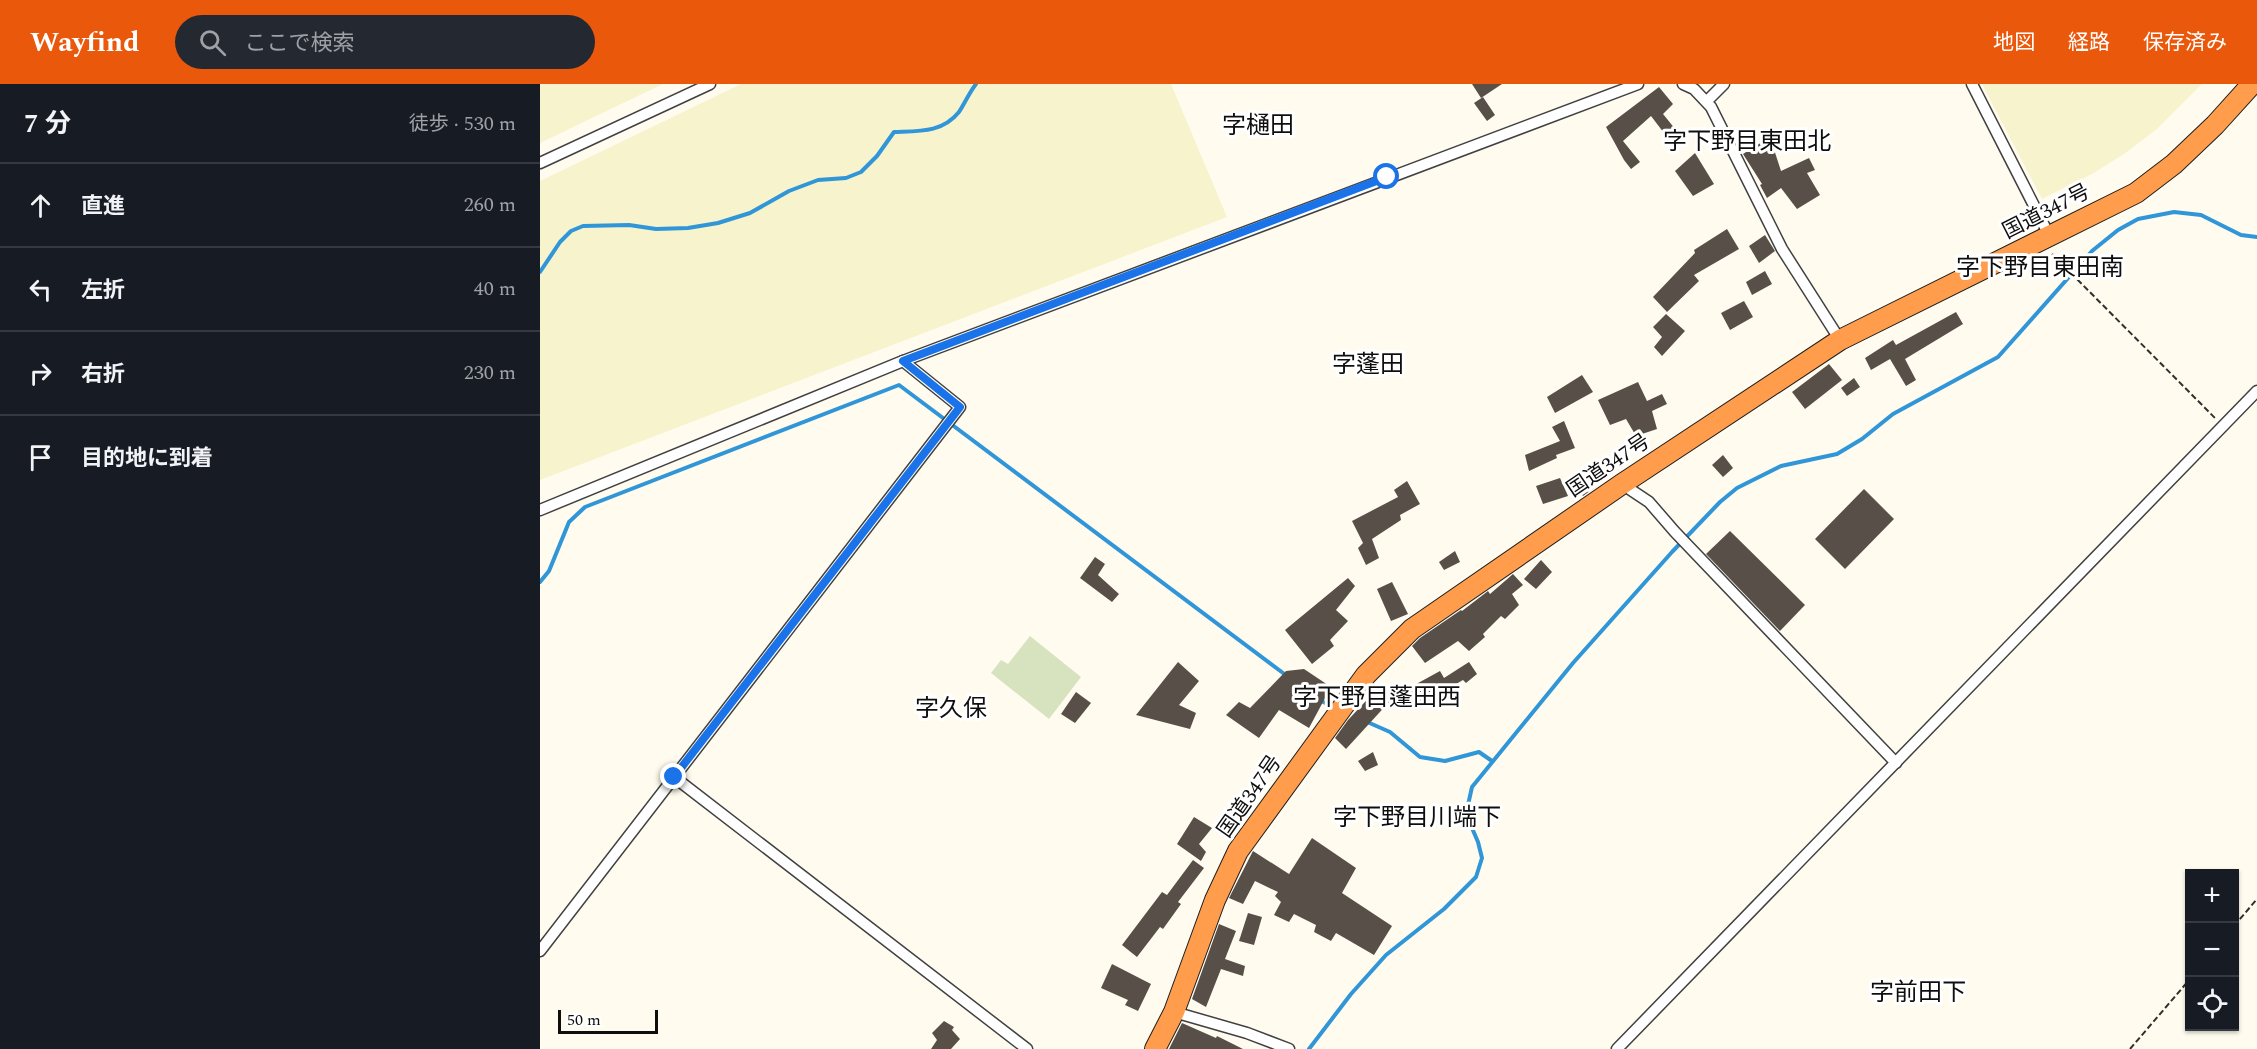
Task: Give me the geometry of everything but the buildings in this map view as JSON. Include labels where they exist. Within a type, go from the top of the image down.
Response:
[{"type":"highway","name":"国道347号","points":[[1155,1049],[1174,1012],[1215,900],[1239,851],[1366,675],[1412,629],[1622,484],[1840,340],[2136,193],[2174,164],[2215,125],[2252,84]]},
{"type":"street","points":[[540,163],[710,84]]},
{"type":"street","points":[[540,510],[903,361],[1638,84]]},
{"type":"street","points":[[1683,84],[1694,89],[1707,101],[1782,249],[1840,340]]},
{"type":"street","points":[[1707,101],[1724,84]]},
{"type":"street","points":[[1972,84],[2045,239]]},
{"type":"street","points":[[540,951],[960,407],[903,361]]},
{"type":"street","points":[[1617,1049],[2257,391]]},
{"type":"street","points":[[1622,484],[1649,502],[1674,532],[1896,763]]},
{"type":"street","points":[[674,777],[1027,1049]]},
{"type":"street","points":[[1174,1012],[1247,1033],[1290,1049]]},
{"type":"path","points":[[2045,239],[2065,269],[2223,427]]},
{"type":"path","points":[[2237,923],[2257,899]]},
{"type":"path","points":[[2130,1049],[2185,985]]},
{"type":"shaded area","points":[[540,84],[663,84],[540,143]]},
{"type":"shaded area","points":[[741,84],[1171,84],[1227,217],[540,480],[540,181]]},
{"type":"shaded area","points":[[1982,84],[2202,84],[2157,129],[2124,154],[2092,174],[2042,199]]},
{"type":"green space","points":[[1030,636],[1081,677],[1049,719],[991,673],[1001,660],[1008,664]]},
{"type":"waterway","points":[[540,272],[560,242],[571,231],[583,226],[629,225],[656,229],[688,228],[718,223],[750,213],[789,191],[818,180],[846,178],[861,172],[877,156],[894,132],[930,130],[952,119],[959,112],[976,84]]},
{"type":"waterway","points":[[1309,1049],[1351,994],[1386,955],[1444,909],[1476,877],[1482,858],[1466,814],[1472,787],[1573,663],[1720,502],[1737,488],[1781,466],[1837,454],[1862,439],[1893,414],[1998,357],[2092,251],[2118,230],[2138,219],[2174,212],[2201,215],[2241,235],[2257,237]]},
{"type":"waterway","points":[[540,582],[549,571],[569,522],[585,507],[899,385],[1287,676]]},
{"type":"waterway","points":[[1319,700],[1334,707]]},
{"type":"waterway","points":[[1365,721],[1390,732],[1420,757],[1445,761],[1479,752],[1492,761]]},
{"type":"district","name":"字樋田","points":[[1258,125]]},
{"type":"district","name":"字下野目東田北","points":[[1747,141]]},
{"type":"district","name":"字下野目東田南","points":[[2040,267]]},
{"type":"district","name":"字蓬田","points":[[1368,364]]},
{"type":"district","name":"字下野目蓬田西","points":[[1377,697]]},
{"type":"district","name":"字久保","points":[[951,708]]},
{"type":"district","name":"字下野目川端下","points":[[1417,817]]},
{"type":"district","name":"字前田下","points":[[1918,992]]},
{"type":"route","points":[[674,777],[960,407],[903,361],[1387,177]]}]
